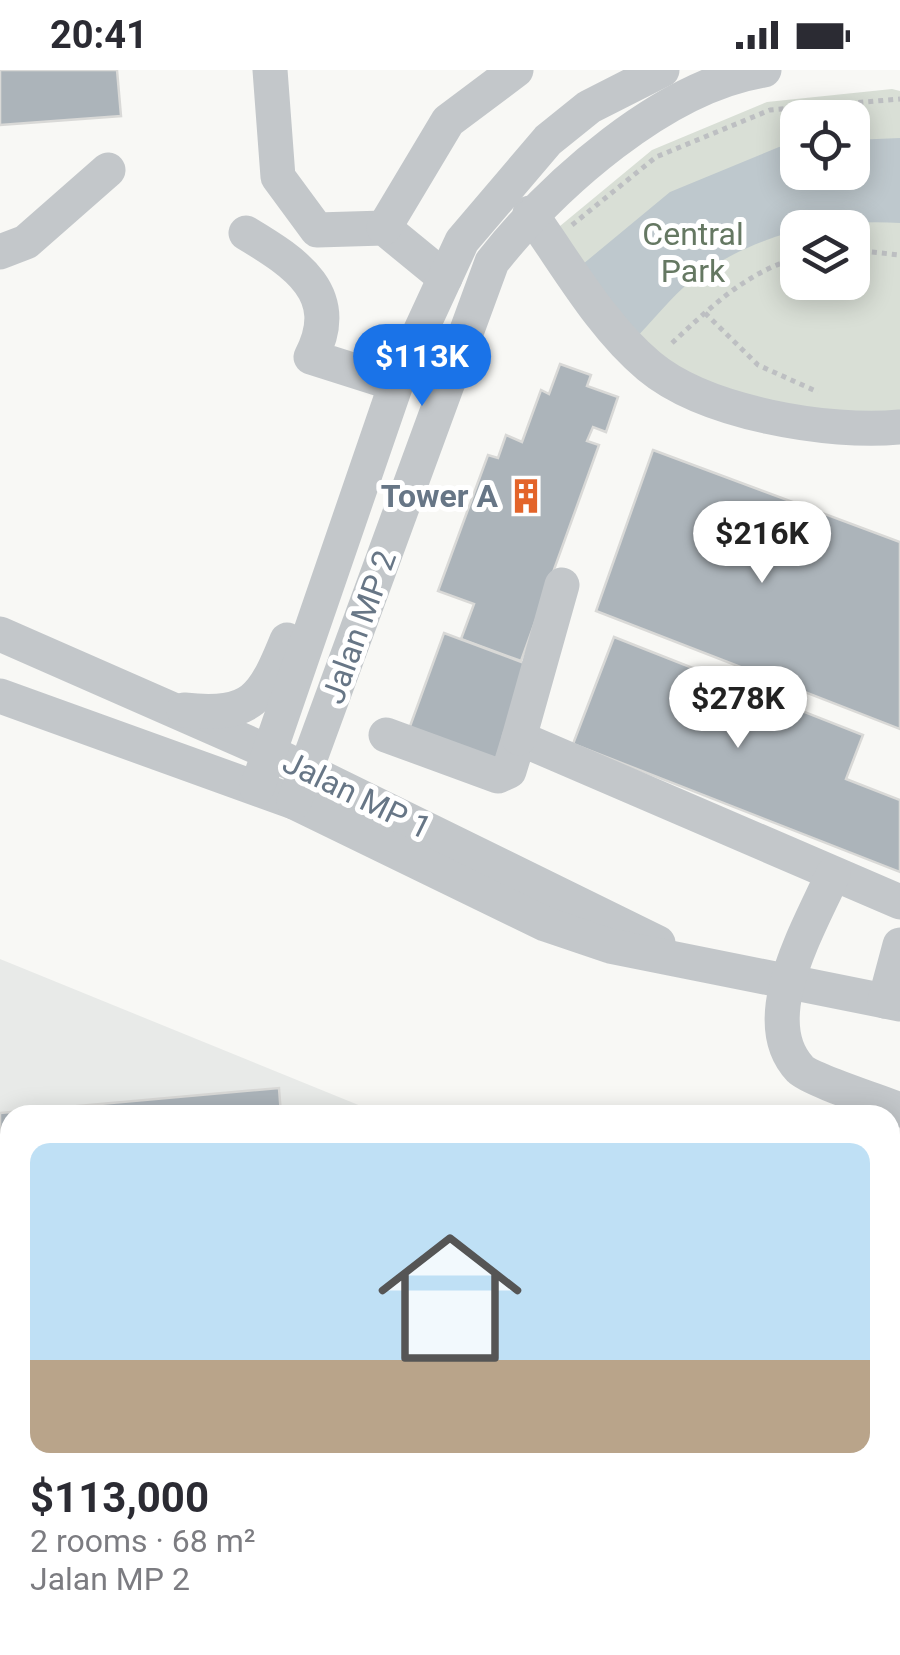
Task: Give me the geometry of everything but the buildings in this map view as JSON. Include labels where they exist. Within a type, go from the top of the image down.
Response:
[{"type":"street","points":[[270,70],[278,176],[317,230],[384,228],[445,278]]},
{"type":"street","points":[[384,228],[448,121],[516,70]]},
{"type":"street","name":"Jalan MP 2","points":[[257,788],[396,384],[462,240],[548,140],[589,107],[662,70]]},
{"type":"street","name":"Jalan MP 2","points":[[300,787],[492,262],[530,214],[605,148],[676,103],[764,70]]},
{"type":"street","points":[[0,252],[26,242],[108,170]]},
{"type":"street","points":[[530,214],[647,365],[674,383],[758,415],[900,427]]},
{"type":"street","points":[[246,233],[293,261],[321,301],[324,331],[311,357],[396,384]]},
{"type":"street","points":[[168,708],[218,713],[267,690],[325,549],[369,471]]},
{"type":"street","points":[[386,735],[498,776],[508,771],[528,742],[572,591]]},
{"type":"street","name":"Jalan MP 1","points":[[0,634],[271,753],[300,787]]},
{"type":"street","name":"Jalan MP 1","points":[[0,696],[257,788],[300,787],[709,967],[892,1002]]},
{"type":"street","points":[[528,742],[900,902]]},
{"type":"street","points":[[833,874],[786,979],[782,1030],[801,1071],[887,1105]]},
{"type":"street","points":[[892,1002],[900,946]]},
{"type":"path","points":[[552,242],[656,158],[770,110],[900,100]]},
{"type":"path","points":[[870,252],[900,255]]},
{"type":"path","points":[[647,365],[705,313],[780,263]]},
{"type":"path","points":[[705,313],[758,365],[826,396]]},
{"type":"shaded area","points":[[900,138],[900,223],[870,222],[870,210],[780,210],[780,236],[741,251],[692,280],[633,341],[577,269],[670,192],[779,147],[780,190],[870,190],[870,139]]},
{"type":"shaded area","points":[[0,959],[358,1105],[0,1105]]},
{"type":"green space","name":"Central Park","points":[[900,91],[900,410],[834,413],[762,401],[692,376],[662,361],[626,334],[554,231],[652,150],[767,102],[780,101],[780,190],[870,190],[870,100],[786,100]]},
{"type":"place","name":"Tower A","points":[[526,496]]}]
